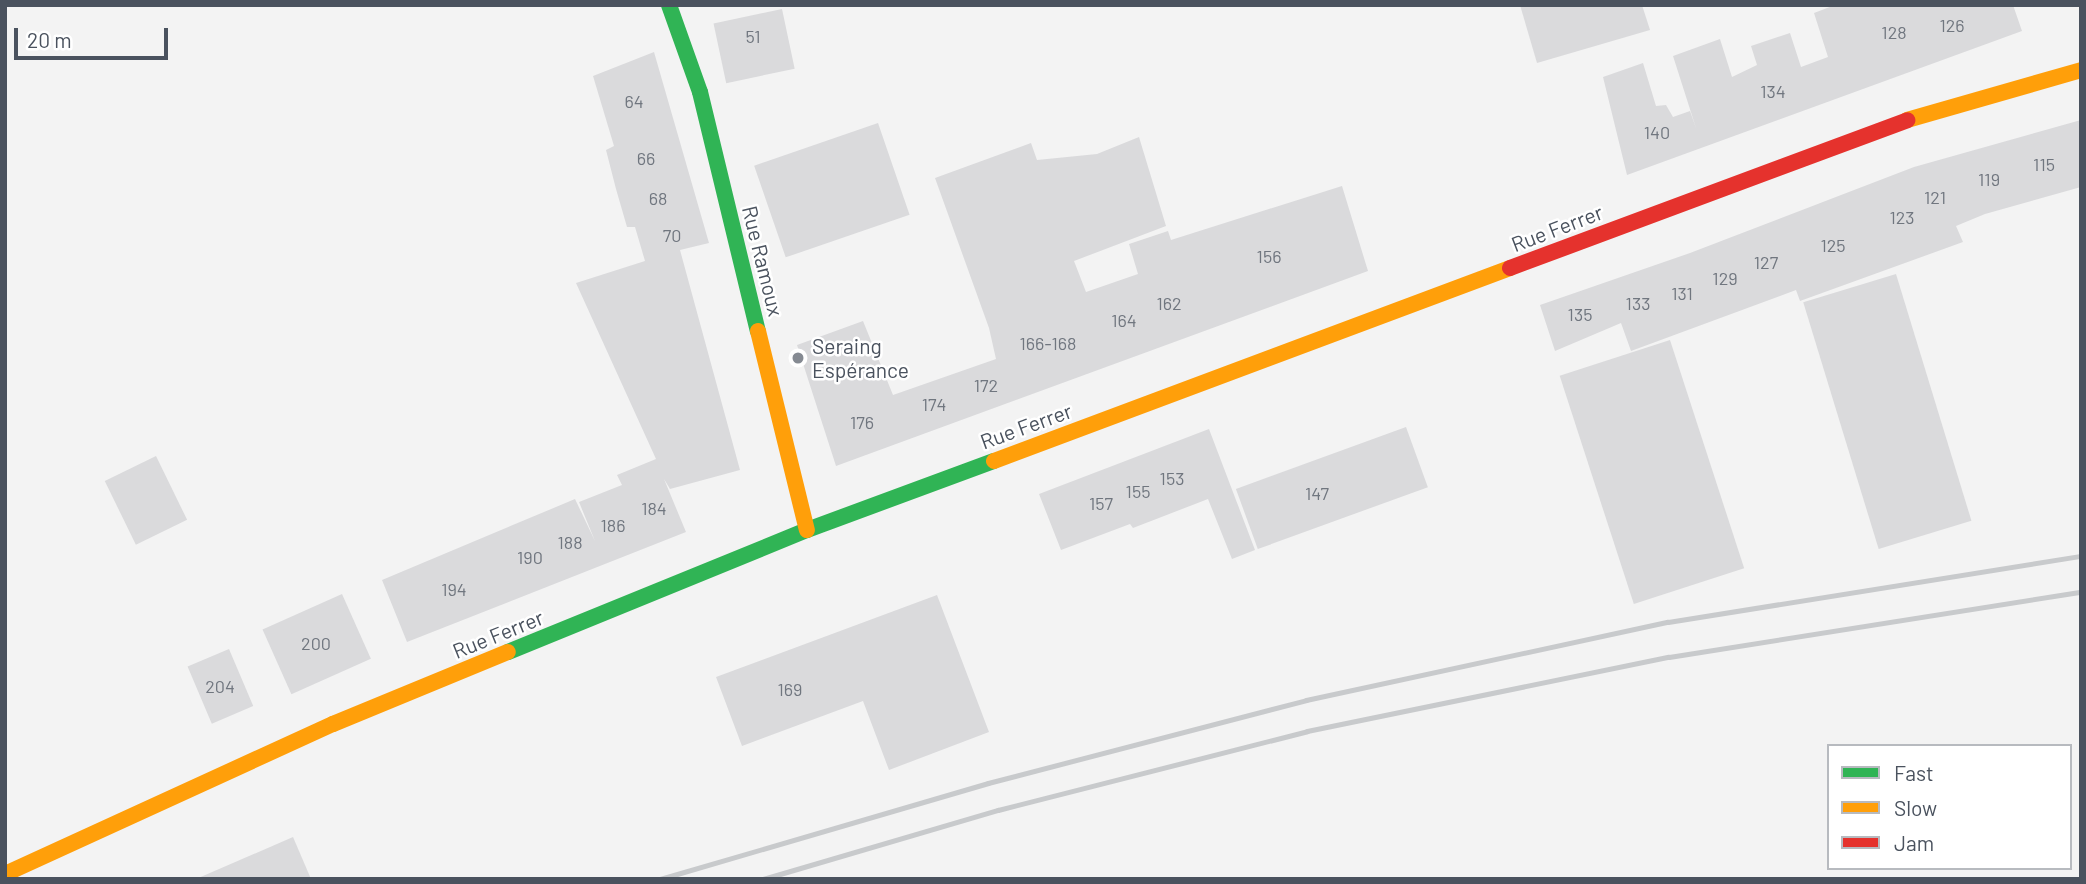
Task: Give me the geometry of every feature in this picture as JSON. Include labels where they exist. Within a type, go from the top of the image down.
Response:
[{"type":"street","name":"Rue Ramoux","points":[[669,5],[699,92],[807,530]]},
{"type":"street","name":"Rue Ferrer","points":[[5,874],[333,724],[807,530],[1908,120],[2081,69]]},
{"type":"building","points":[[1520,5],[1642,5],[1650,30],[1537,63]]},
{"type":"building","points":[[1835,5],[2013,5],[2022,31],[1627,175],[1603,77],[1643,63],[1656,106],[1666,105],[1673,117],[1690,111],[1696,128],[1673,56],[1720,39],[1732,77],[1757,65],[1751,46],[1790,33],[1801,67],[1828,57],[1814,13]]},
{"type":"building","points":[[782,9],[795,69],[726,83],[714,24]]},
{"type":"building","points":[[654,52],[709,243],[680,250],[740,470],[670,489],[664,479],[686,532],[407,642],[382,580],[575,499],[595,541],[579,502],[622,485],[617,475],[656,459],[576,283],[645,261],[635,227],[627,227],[616,189],[606,150],[614,146],[593,76]]},
{"type":"building","points":[[2081,120],[2081,187],[1985,214],[1956,226],[1963,242],[1800,301],[1796,290],[1631,351],[1621,323],[1555,351],[1540,305],[1690,253],[1914,167]]},
{"type":"building","points":[[878,123],[910,215],[786,257],[754,166]]},
{"type":"building","points":[[1139,137],[1166,226],[1074,261],[1086,292],[1138,274],[1129,244],[1168,231],[1171,240],[1342,186],[1368,271],[836,466],[797,345],[863,321],[893,395],[996,359],[989,328],[935,178],[1031,143],[1037,160],[1097,154]]},
{"type":"building","points":[[1896,274],[1971,521],[1879,549],[1803,302]]},
{"type":"building","points":[[1670,340],[1744,568],[1634,604],[1560,376]]},
{"type":"building","points":[[1406,427],[1428,487],[1258,549],[1236,489]]},
{"type":"building","points":[[1209,429],[1255,550],[1232,559],[1208,499],[1133,528],[1130,524],[1061,550],[1039,494]]},
{"type":"building","points":[[156,456],[187,520],[136,545],[105,481]]},
{"type":"building","points":[[342,594],[371,659],[291,694],[263,629]]},
{"type":"building","points":[[937,595],[989,732],[889,770],[863,701],[742,746],[716,677]]},
{"type":"building","points":[[229,649],[253,706],[212,724],[188,667]]},
{"type":"building","points":[[293,837],[311,879],[196,879]]},
{"type":"railway","points":[[660,879],[988,783],[1306,700],[1668,622],[2081,556]]},
{"type":"railway","points":[[763,879],[998,810],[1307,731],[1669,657],[2081,592]]},
{"type":"traffic: fast","points":[[669,5],[700,92],[758,331]]},
{"type":"traffic: fast","points":[[508,652],[807,530],[994,461]]},
{"type":"traffic: slow","points":[[1907,120],[2081,70]]},
{"type":"traffic: slow","points":[[994,461],[1510,268]]},
{"type":"traffic: slow","points":[[758,331],[807,530]]},
{"type":"traffic: slow","points":[[5,874],[333,724],[508,652]]},
{"type":"traffic: jam","points":[[1510,268],[1907,120]]},
{"type":"place","name":"Seraing Espérance","points":[[798,358]]}]
